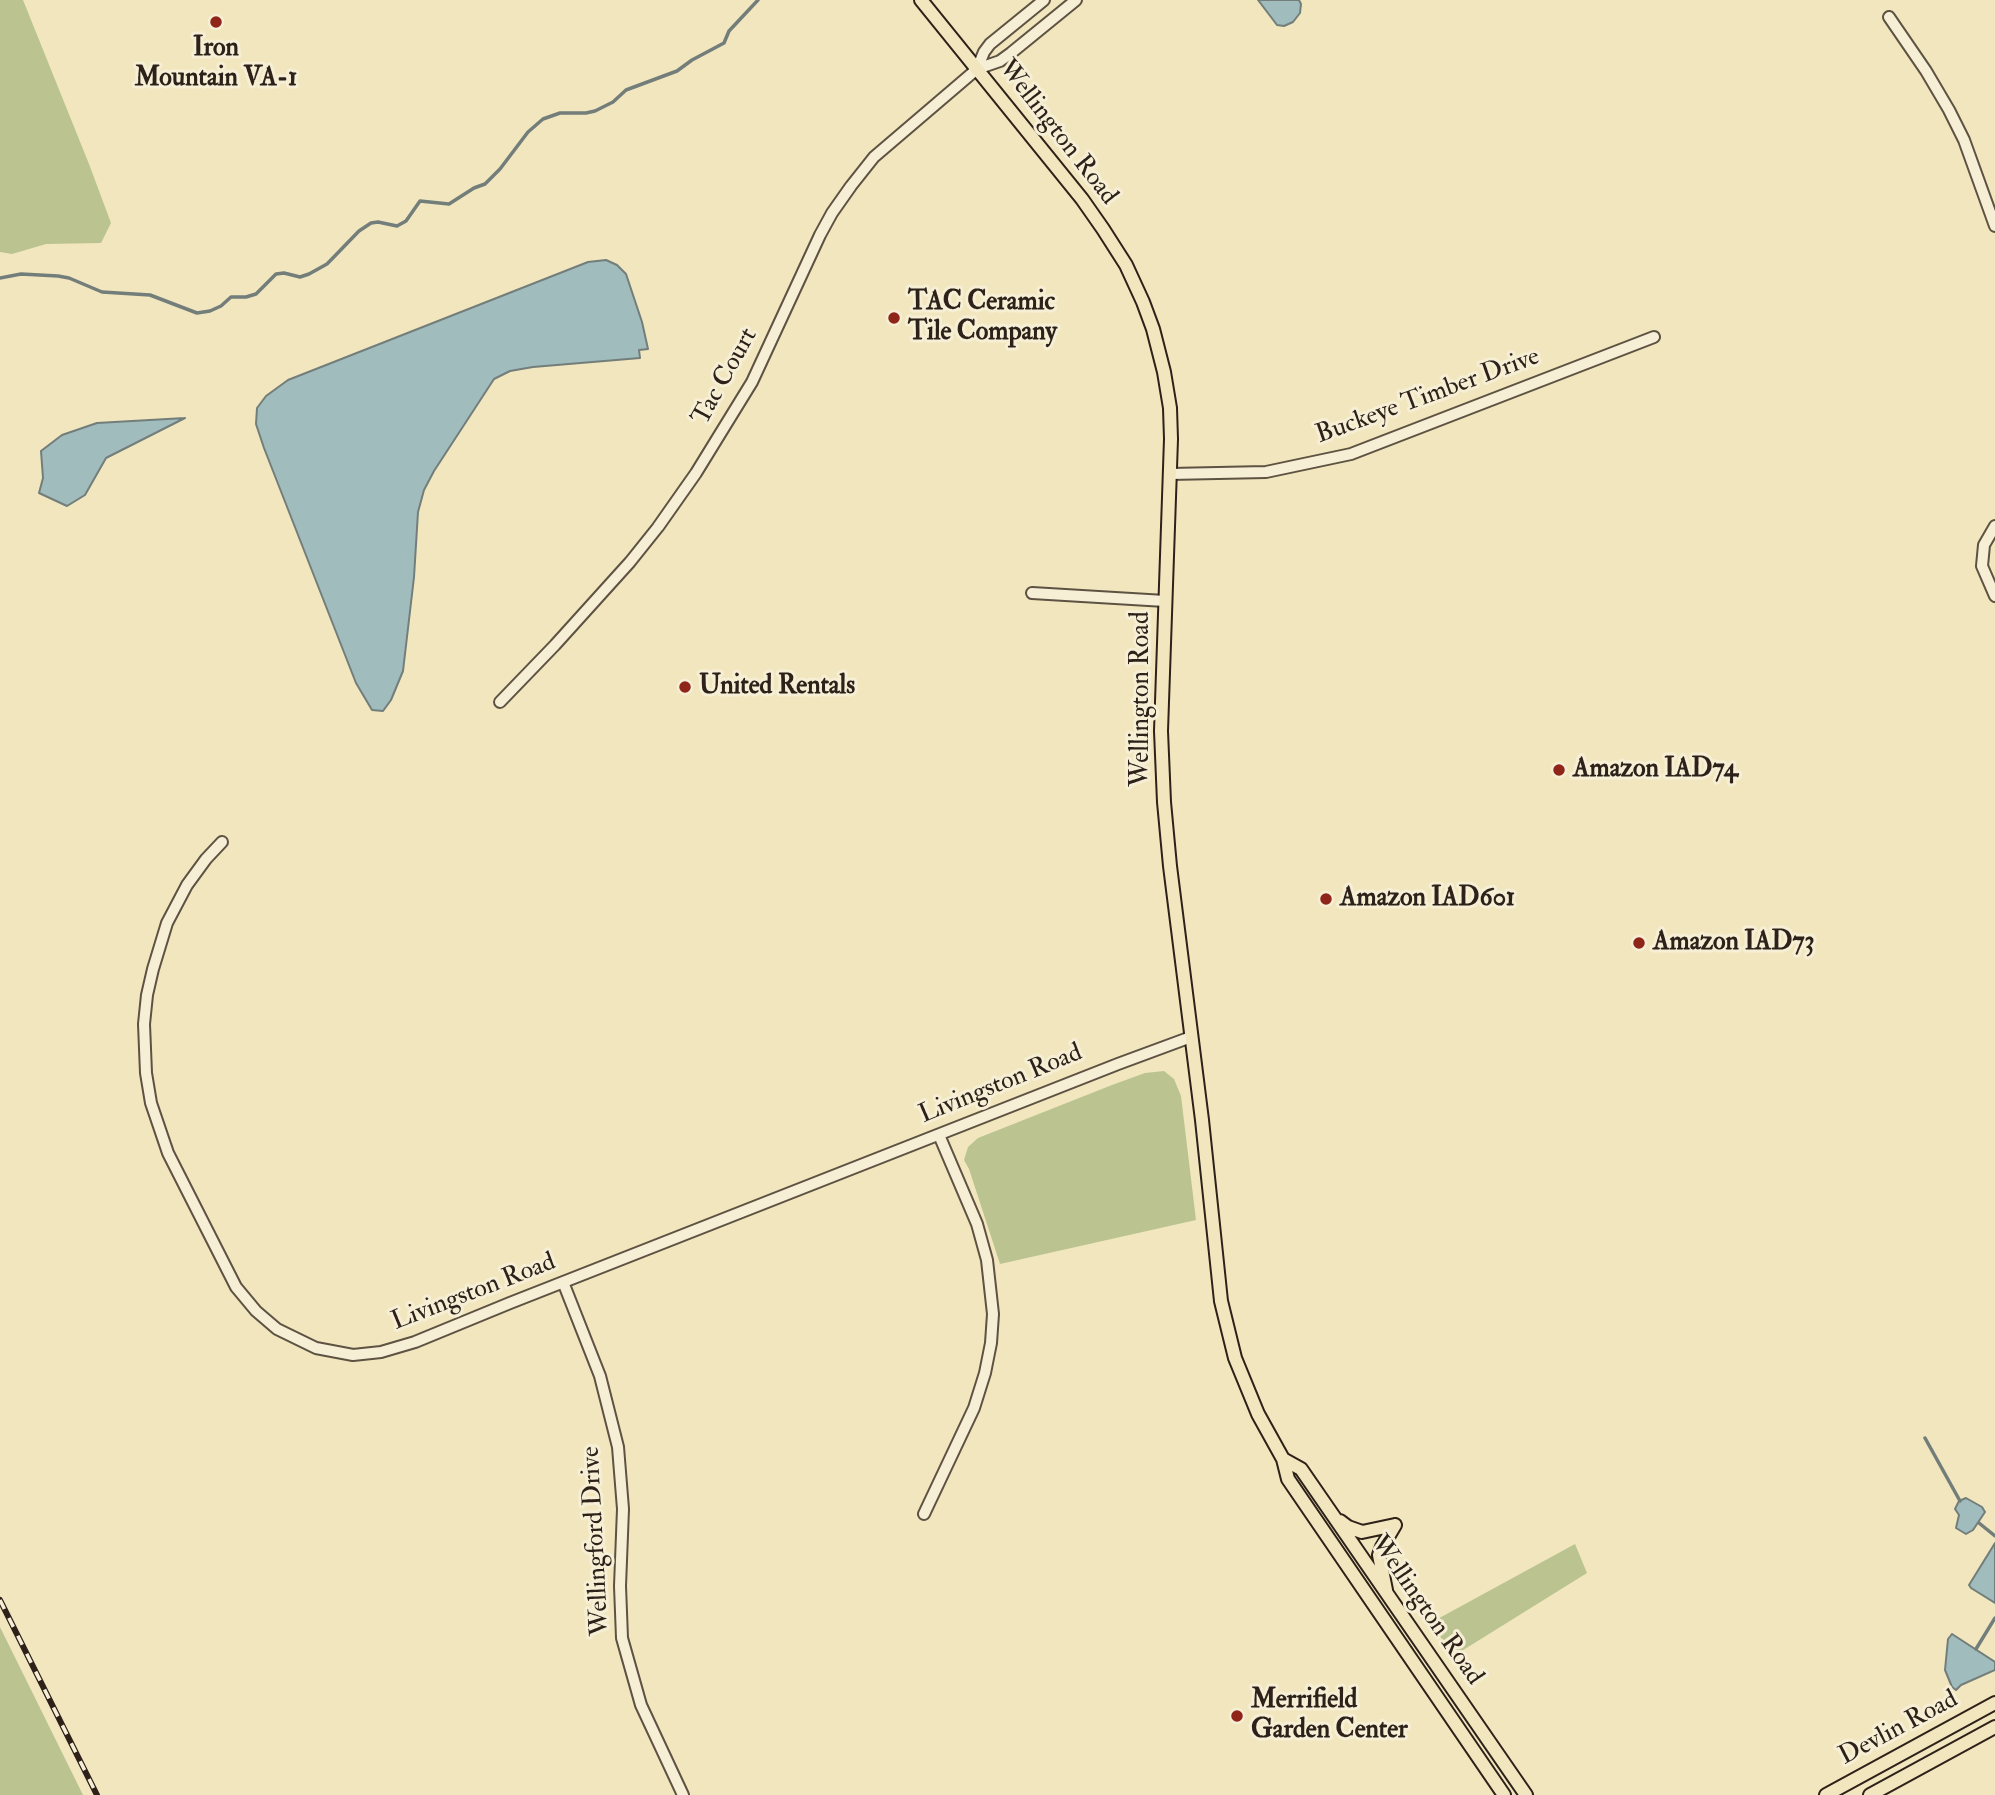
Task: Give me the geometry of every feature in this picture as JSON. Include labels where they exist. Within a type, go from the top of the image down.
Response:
[{"type":"main road","name":"Wellington Road","points":[[921,0],[1082,199],[1103,229],[1133,279],[1153,329],[1164,372],[1170,408],[1161,731],[1164,802],[1221,1301],[1235,1358],[1264,1425],[1283,1459],[1288,1479],[1504,1795]]},
{"type":"main road","name":"Wellington Road","points":[[1283,1459],[1301,1469],[1526,1795]]},
{"type":"main road","points":[[1331,1514],[1348,1527],[1362,1532],[1395,1525],[1380,1555],[1388,1597]]},
{"type":"main road","name":"Devlin Road","points":[[1826,1795],[1995,1703]]},
{"type":"main road","name":"Devlin Road","points":[[1870,1795],[1995,1727]]},
{"type":"street","points":[[977,69],[990,44],[1044,0]]},
{"type":"street","points":[[977,69],[1000,61],[1076,0]]},
{"type":"street","points":[[1889,17],[1949,110],[1964,140],[1995,226]]},
{"type":"street","name":"Tac Court","points":[[500,702],[630,562],[696,473],[752,382],[820,235],[850,186],[874,157],[977,69]]},
{"type":"street","name":"Buckeye Timber Drive","points":[[1170,474],[1266,472],[1351,454],[1654,337]]},
{"type":"street","points":[[1995,526],[1984,545],[1982,566],[1995,596]]},
{"type":"street","points":[[1032,593],[1165,601]]},
{"type":"street","name":"Livingston Road","points":[[222,842],[187,885],[167,923],[147,995],[144,1048],[151,1103],[168,1153],[244,1299],[277,1329],[316,1348],[353,1355],[381,1352],[415,1342],[1191,1037]]},
{"type":"street","points":[[924,1514],[974,1408],[985,1373],[993,1314],[988,1260],[977,1224],[939,1135]]},
{"type":"street","name":"Wellingford Drive","points":[[563,1282],[600,1376],[618,1447],[623,1509],[620,1586],[622,1638],[641,1705],[683,1795]]},
{"type":"green space","points":[[0,0],[23,0],[111,223],[101,243],[46,244],[12,254],[0,252]]},
{"type":"green space","points":[[1164,1071],[1174,1079],[1181,1096],[1196,1220],[1000,1264],[964,1160],[968,1147],[978,1138],[1112,1085],[1145,1073]]},
{"type":"green space","points":[[1575,1544],[1587,1573],[1460,1652],[1441,1638],[1432,1622]]},
{"type":"green space","points":[[0,1627],[83,1795],[0,1795]]},
{"type":"water","points":[[1258,0],[1299,0],[1300,13],[1293,22],[1284,26],[1277,25]]},
{"type":"water","points":[[606,260],[617,265],[626,274],[648,349],[639,350],[640,358],[533,367],[510,371],[494,379],[424,490],[418,512],[414,577],[403,671],[391,700],[383,711],[372,710],[356,683],[264,448],[256,424],[257,408],[266,396],[288,380],[588,262]]},
{"type":"water","points":[[185,418],[106,458],[85,495],[67,506],[39,493],[43,478],[41,451],[62,435],[97,423]]},
{"type":"water","points":[[1966,1498],[1982,1507],[1985,1512],[1973,1530],[1966,1534],[1956,1528],[1959,1515],[1955,1509],[1959,1501]]},
{"type":"water","points":[[1995,1543],[1995,1603],[1969,1585]]},
{"type":"water","points":[[1952,1634],[1995,1662],[1995,1670],[1961,1685],[1956,1690],[1945,1670],[1948,1639]]},
{"type":"waterway","points":[[0,278],[21,274],[58,276],[102,292],[150,295],[197,313],[210,311],[231,297],[256,294],[276,274],[300,277],[309,274],[327,264],[359,231],[371,223],[397,226],[406,221],[420,201],[449,204],[485,184],[528,132],[543,119],[560,113],[595,111],[613,102],[626,90],[677,71],[724,43],[729,31],[758,0]]},
{"type":"waterway","points":[[1925,1438],[1960,1501]]},
{"type":"waterway","points":[[1979,1523],[1995,1536]]},
{"type":"waterway","points":[[1976,1649],[1995,1618]]},
{"type":"railway","points":[[0,1600],[97,1795]]},
{"type":"place","name":"Iron Mountain VA-1","points":[[216,22]]},
{"type":"place","name":"TAC Ceramic Tile Company","points":[[894,318]]},
{"type":"place","name":"United Rentals","points":[[685,687]]},
{"type":"place","name":"Amazon IAD74","points":[[1559,770]]},
{"type":"place","name":"Amazon IAD601","points":[[1326,899]]},
{"type":"place","name":"Amazon IAD73","points":[[1639,943]]},
{"type":"place","name":"Merrifield Garden Center","points":[[1237,1716]]}]
